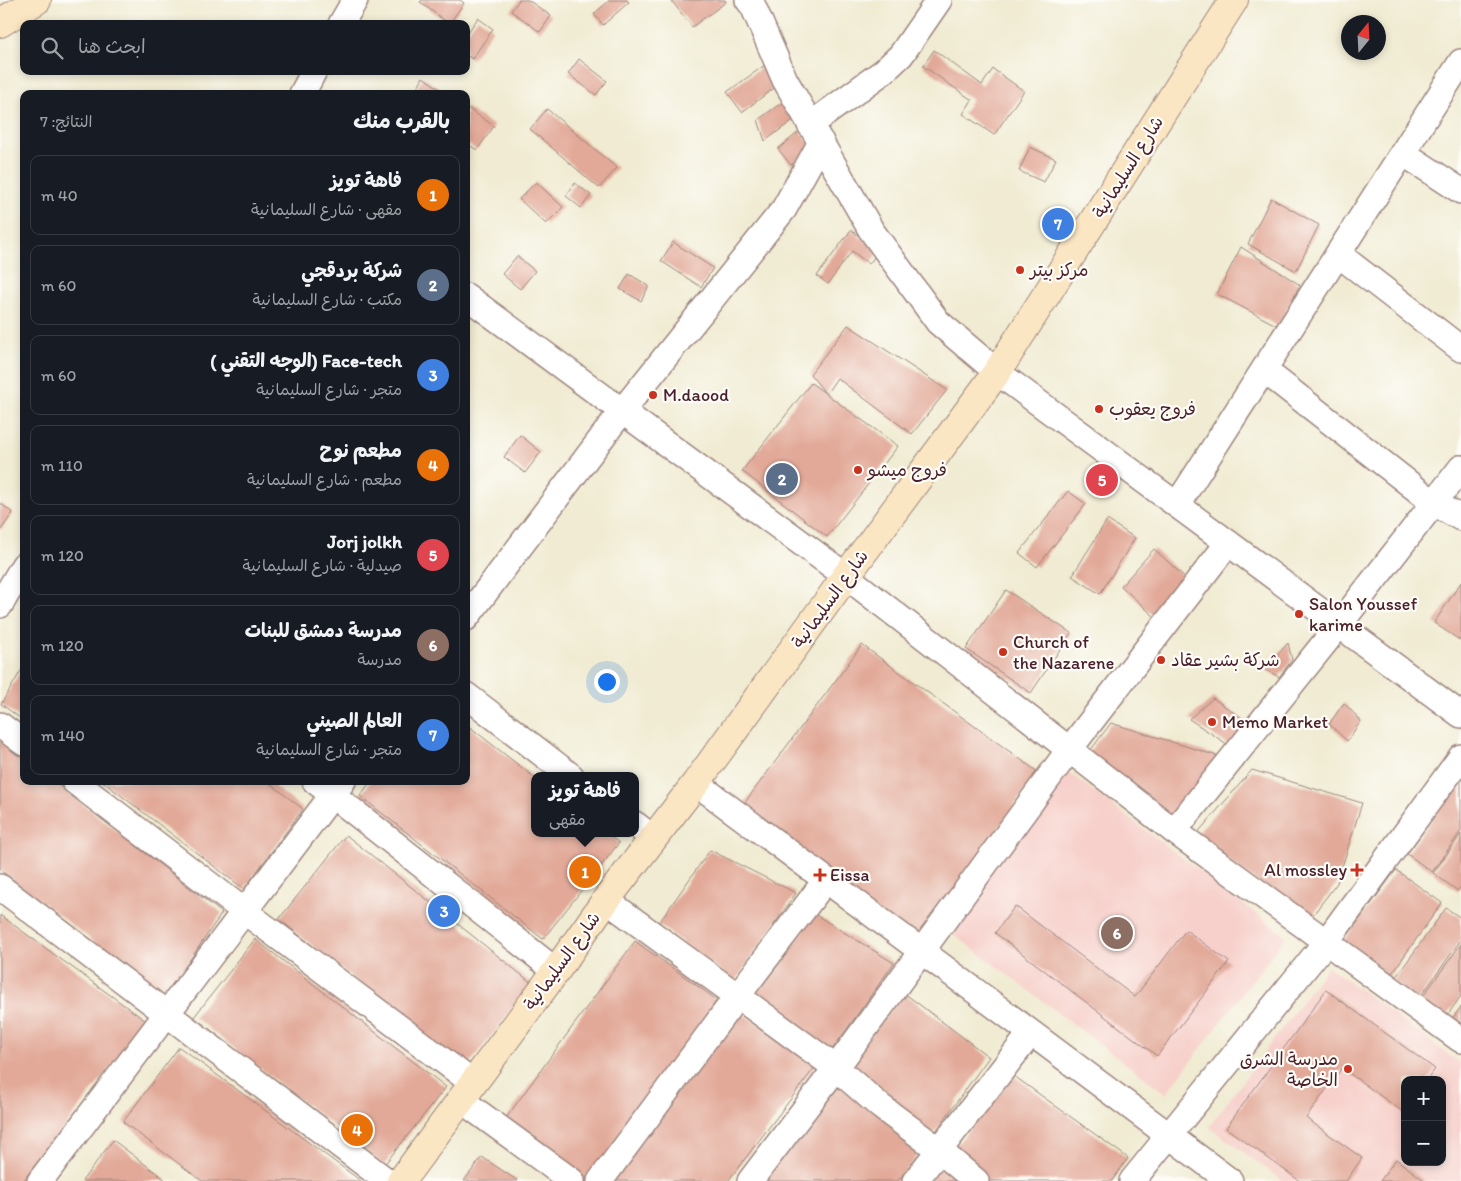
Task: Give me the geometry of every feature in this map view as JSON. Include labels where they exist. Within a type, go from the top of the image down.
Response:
[{"type":"main road","points":[[0,24],[37,0]]},
{"type":"main road","name":"شارع السليمانية","points":[[401,1181],[606,900],[644,831],[696,783],[997,372],[1234,0]]},
{"type":"street","points":[[343,20],[355,0]]},
{"type":"street","points":[[748,0],[753,6],[785,80],[871,230],[938,322],[997,372],[1461,715]]},
{"type":"street","points":[[470,613],[622,411],[784,209],[815,133],[901,55],[939,0]]},
{"type":"street","points":[[1178,505],[1461,62]]},
{"type":"street","points":[[304,90],[312,75]]},
{"type":"street","points":[[1403,153],[1461,191]]},
{"type":"street","points":[[1338,254],[1461,349]]},
{"type":"street","points":[[470,299],[846,576],[1174,831],[1461,1040]]},
{"type":"street","points":[[1264,370],[1434,503],[1461,518]]},
{"type":"street","points":[[1174,831],[1339,625],[1461,468]]},
{"type":"street","points":[[750,1181],[922,952],[1069,750],[1228,543]]},
{"type":"street","points":[[0,605],[20,572]]},
{"type":"street","points":[[470,698],[566,772]]},
{"type":"street","points":[[0,725],[20,740]]},
{"type":"street","points":[[1132,1181],[1326,942],[1461,757]]},
{"type":"street","points":[[696,783],[1230,1181]]},
{"type":"street","points":[[79,785],[244,911],[467,1091],[572,1181]]},
{"type":"street","points":[[40,1181],[244,911],[330,786],[556,971]]},
{"type":"street","points":[[600,1181],[826,880]]},
{"type":"street","points":[[0,887],[387,1181]]},
{"type":"street","points":[[606,900],[836,1068],[880,1106],[939,1150],[976,1181]]},
{"type":"street","points":[[915,1181],[1031,1033]]},
{"type":"shaded area","points":[[1068,772],[1286,936],[1166,1094],[948,930]]},
{"type":"shaded area","name":"مدرسة الشرق الخاصة","points":[[1328,966],[1461,1064],[1461,1181],[1283,1181],[1209,1127]]},
{"type":"building","points":[[422,0],[460,0],[464,3],[452,20],[444,20],[420,2]]},
{"type":"building","points":[[519,0],[528,0],[551,16],[540,32],[511,11]]},
{"type":"building","points":[[610,0],[627,0],[629,2],[603,25],[594,14]]},
{"type":"building","points":[[671,0],[725,0],[726,2],[692,27]]},
{"type":"building","points":[[478,18],[493,29],[472,59],[470,58],[470,29]]},
{"type":"building","points":[[934,50],[982,85],[993,69],[1024,91],[994,135],[963,114],[972,100],[923,66]]},
{"type":"building","points":[[579,59],[607,81],[596,95],[568,74]]},
{"type":"building","points":[[765,65],[785,80],[742,112],[727,92]]},
{"type":"building","points":[[423,77],[441,90],[416,90]]},
{"type":"building","points":[[784,101],[796,118],[765,141],[758,120]]},
{"type":"building","points":[[547,109],[617,168],[599,188],[530,129]]},
{"type":"building","points":[[470,110],[494,126],[477,150],[470,146]]},
{"type":"building","points":[[800,131],[813,148],[791,165],[778,149]]},
{"type":"building","points":[[1030,147],[1056,159],[1044,182],[1019,171]]},
{"type":"building","points":[[536,182],[563,207],[546,224],[519,199]]},
{"type":"building","points":[[575,183],[591,195],[581,208],[566,196]]},
{"type":"building","points":[[1271,198],[1319,225],[1296,271],[1248,244]]},
{"type":"building","points":[[851,230],[879,251],[869,264],[852,251],[828,284],[817,276]]},
{"type":"building","points":[[673,242],[713,268],[701,287],[661,261]]},
{"type":"building","points":[[1241,247],[1300,285],[1278,326],[1217,294]]},
{"type":"building","points":[[517,256],[535,271],[520,289],[502,274]]},
{"type":"building","points":[[629,274],[649,286],[641,301],[620,289]]},
{"type":"building","points":[[848,325],[947,390],[912,434],[837,378],[826,394],[810,374]]},
{"type":"building","points":[[811,383],[898,446],[827,537],[742,471]]},
{"type":"building","points":[[520,435],[541,452],[525,473],[504,457]]},
{"type":"building","points":[[1068,491],[1086,504],[1037,567],[1019,553]]},
{"type":"building","points":[[0,503],[13,513],[0,531]]},
{"type":"building","points":[[1107,520],[1135,538],[1100,594],[1072,576]]},
{"type":"building","points":[[1154,549],[1189,581],[1156,618],[1121,586]]},
{"type":"building","points":[[1461,582],[1461,641],[1434,623]]},
{"type":"building","points":[[1006,590],[1071,633],[1031,693],[966,649]]},
{"type":"building","points":[[1288,643],[1292,660],[1279,677],[1264,669]]},
{"type":"building","points":[[862,645],[1038,772],[915,947],[740,809]]},
{"type":"building","points":[[20,673],[20,718],[1,704]]},
{"type":"building","points":[[1213,698],[1250,724],[1230,746],[1189,719]]},
{"type":"building","points":[[1344,703],[1361,721],[1347,741],[1329,724]]},
{"type":"building","points":[[1111,723],[1224,758],[1174,824],[1087,755]]},
{"type":"building","points":[[470,727],[531,775],[531,837],[611,837],[619,843],[543,939],[360,796],[368,785],[470,785]]},
{"type":"building","points":[[0,740],[20,755],[20,785],[58,785],[222,913],[165,996],[0,870]]},
{"type":"building","points":[[1252,770],[1362,803],[1337,883],[1309,920],[1195,836]]},
{"type":"building","points":[[1461,779],[1461,831],[1432,872],[1407,854]]},
{"type":"building","points":[[107,785],[272,785],[303,809],[244,889]]},
{"type":"building","points":[[1461,834],[1461,886],[1458,891],[1433,873]]},
{"type":"building","points":[[346,835],[533,984],[466,1068],[279,919]]},
{"type":"building","points":[[710,850],[796,893],[735,981],[658,924]]},
{"type":"building","points":[[1396,870],[1442,903],[1387,980],[1340,946]]},
{"type":"building","points":[[1015,906],[1135,997],[1186,930],[1229,962],[1157,1056],[995,933]]},
{"type":"building","points":[[1446,908],[1461,918],[1461,940],[1418,1000],[1393,981]]},
{"type":"building","points":[[0,915],[146,1021],[23,1181],[0,1181]]},
{"type":"building","points":[[816,915],[894,963],[832,1050],[753,997]]},
{"type":"building","points":[[255,939],[446,1087],[384,1165],[194,1017]]},
{"type":"building","points":[[635,941],[717,1000],[592,1181],[586,1181],[506,1118]]},
{"type":"building","points":[[1461,944],[1461,996],[1443,1021],[1418,1003]]},
{"type":"building","name":"مدرسة الشرق الخاصة","points":[[1326,990],[1435,1069],[1430,1076],[1401,1076],[1401,1111],[1342,1068],[1306,1118],[1362,1158],[1346,1181],[1300,1181],[1226,1128]]},
{"type":"building","points":[[904,993],[989,1057],[933,1135],[846,1065]]},
{"type":"building","points":[[1461,1007],[1461,1026],[1452,1019]]},
{"type":"building","points":[[738,1011],[819,1062],[728,1181],[610,1181]]},
{"type":"building","points":[[179,1047],[361,1181],[202,1181],[123,1122]]},
{"type":"building","points":[[1014,1076],[1128,1158],[1112,1181],[984,1181],[949,1154]]},
{"type":"building","points":[[836,1082],[924,1147],[898,1181],[760,1181]]},
{"type":"building","points":[[113,1140],[167,1181],[82,1181]]},
{"type":"building","points":[[482,1157],[518,1181],[464,1181]]},
{"type":"building","points":[[1396,1159],[1401,1163],[1401,1166],[1405,1166],[1425,1181],[1380,1181]]},
{"type":"building","points":[[941,1165],[961,1181],[929,1181]]},
{"type":"place","name":"العالم الصيني","points":[[1058,224]]},
{"type":"place","name":"مركز بيتر","points":[[1020,270]]},
{"type":"place","name":"M.daood","points":[[653,395]]},
{"type":"place","name":"فروج يعقوب","points":[[1099,409]]},
{"type":"place","name":"فروج ميشو","points":[[858,470]]},
{"type":"place","name":"شركة بردقجي","points":[[782,479]]},
{"type":"place","name":"Jorj jolkh","points":[[1102,480]]},
{"type":"place","name":"Salon Youssef karime","points":[[1299,614]]},
{"type":"place","name":"Church of the Nazarene","points":[[1003,652]]},
{"type":"place","name":"شركة بشير عقاد","points":[[1161,660]]},
{"type":"place","name":"Memo Market","points":[[1212,722]]},
{"type":"place","name":"Al mossley","points":[[1357,870]]},
{"type":"place","name":"فاهة تويز","points":[[585,872]]},
{"type":"place","name":"Eissa","points":[[820,875]]},
{"type":"place","name":"Face-tech (الوجه التقني )","points":[[444,911]]},
{"type":"place","name":"مدرسة دمشق للبنات","points":[[1117,933]]},
{"type":"place","name":"مدرسة الشرق الخاصة","points":[[1348,1069]]},
{"type":"place","name":"مطعم نوح","points":[[357,1130]]}]
